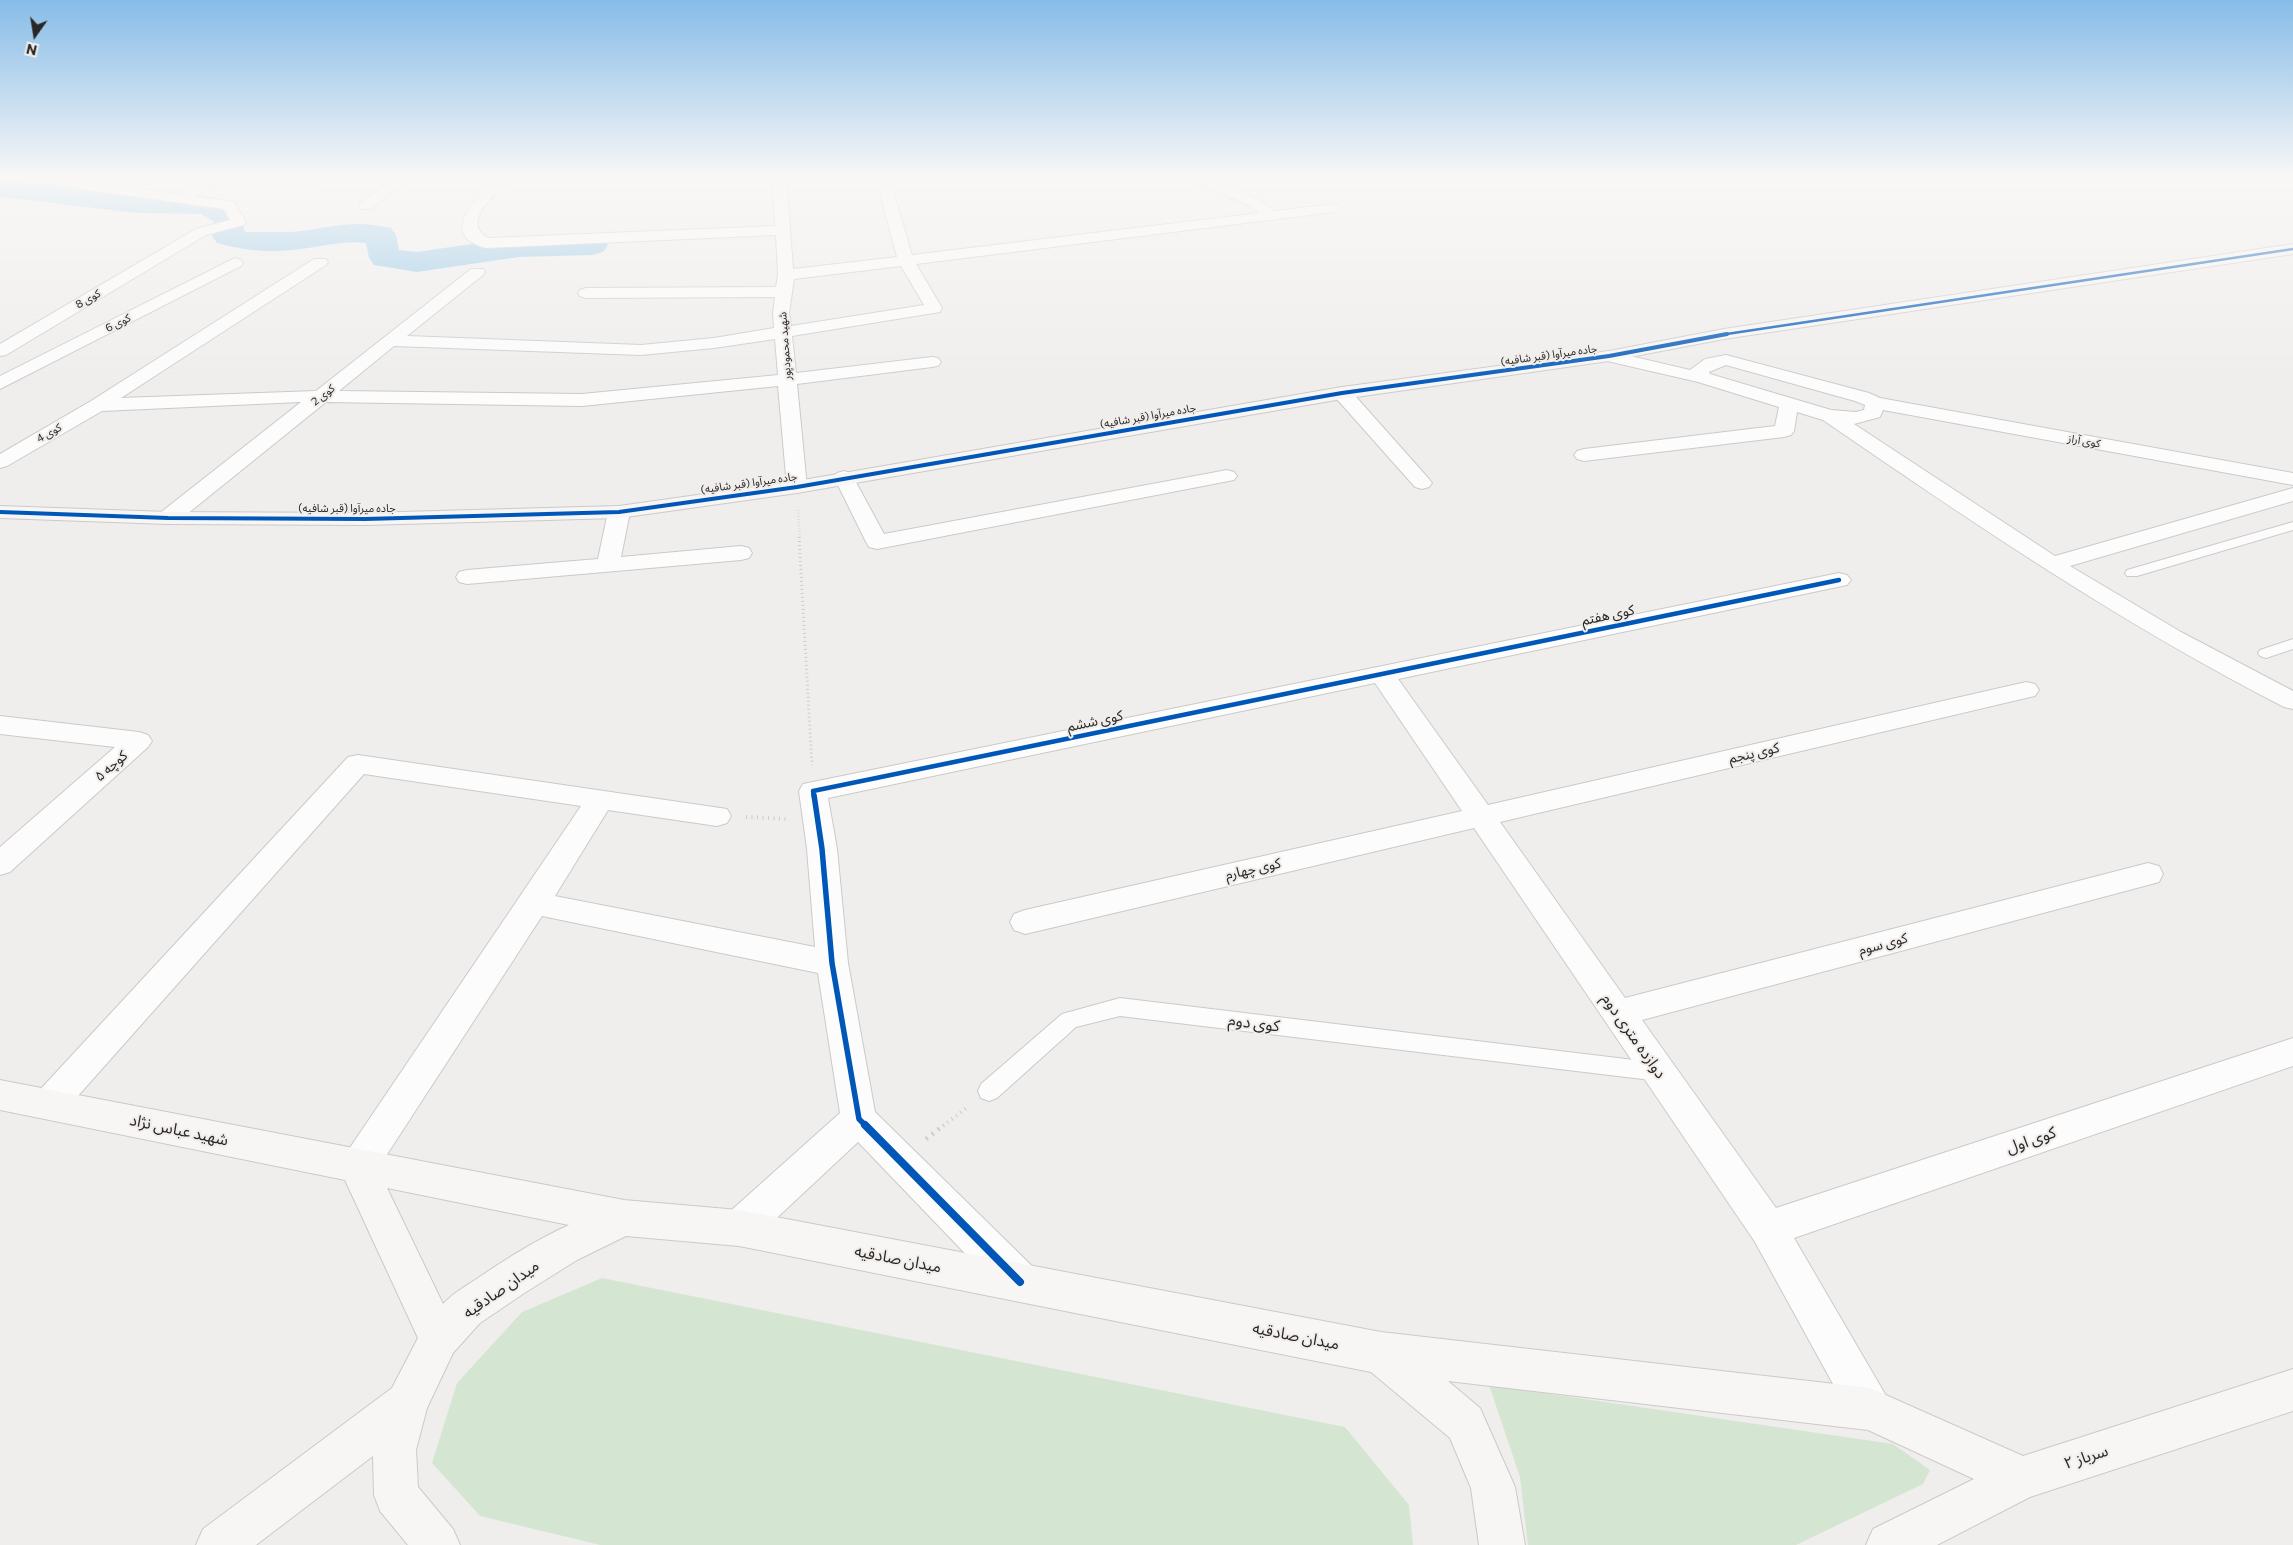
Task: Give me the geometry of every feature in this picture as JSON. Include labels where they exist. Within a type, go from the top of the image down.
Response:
[{"type":"street","name":"کوی 8","points":[[0,351],[175,247]]},
{"type":"street","name":"شهید محمودپور","points":[[785,247],[786,275],[781,313],[797,487]]},
{"type":"street","points":[[391,340],[641,350],[714,343],[784,333],[934,308],[906,260],[902,247]]},
{"type":"street","points":[[786,275],[1008,247]]},
{"type":"street","name":"جاده میرآوا (قبر شافیه)","points":[[0,512],[168,518],[365,519],[619,512],[797,487],[844,477],[1342,393],[1609,356],[1724,334],[2293,249]]},
{"type":"street","name":"کوی 4","points":[[0,462],[98,405],[320,262]]},
{"type":"street","name":"کوی 6","points":[[0,383],[235,263]]},
{"type":"street","name":"کوی 2","points":[[168,518],[477,272]]},
{"type":"street","points":[[586,294],[682,291],[784,292]]},
{"type":"street","points":[[1703,378],[1699,370],[1711,363],[1726,360],[1724,334]]},
{"type":"street","points":[[1609,356],[1703,378],[1830,416],[1857,418],[1873,413],[1875,403]]},
{"type":"street","name":"کوی آراز","points":[[1726,360],[1846,392],[1875,403],[2293,479]]},
{"type":"street","points":[[98,405],[321,396],[582,400],[787,380],[932,362]]},
{"type":"street","points":[[1342,393],[1422,483]]},
{"type":"street","points":[[1584,455],[1784,430],[1789,403]]},
{"type":"street","points":[[1830,416],[2051,564],[2228,670],[2293,701]]},
{"type":"street","points":[[844,477],[877,542],[1227,476]]},
{"type":"street","points":[[2051,564],[2293,494]]},
{"type":"street","points":[[608,565],[619,512]]},
{"type":"street","points":[[467,577],[741,553]]},
{"type":"street","name":"کوی هفتم","points":[[1381,673],[1839,580]]},
{"type":"street","name":"کوی ششم","points":[[815,805],[1381,673]]},
{"type":"street","name":"دوازده متری دوم","points":[[1381,673],[1768,1228],[1870,1410]]},
{"type":"street","name":"کوی پنجم","points":[[1481,817],[2026,690]]},
{"type":"street","name":"کوچه ۵","points":[[0,725],[140,741],[0,864]]},
{"type":"street","points":[[49,1104],[358,764],[717,816]]},
{"type":"street","points":[[439,1339],[358,1167],[534,903],[600,800]]},
{"type":"street","points":[[815,805],[822,849],[832,963],[859,1119],[1020,1282]]},
{"type":"street","name":"کوی چهارم","points":[[1025,922],[1481,817]]},
{"type":"street","name":"کوی سوم","points":[[1618,1013],[2148,874]]},
{"type":"street","points":[[534,903],[832,963]]},
{"type":"street","name":"کوی اول","points":[[1768,1228],[2293,1052]]},
{"type":"street","name":"شهید عباس نژاد","points":[[0,1095],[624,1218]]},
{"type":"street","points":[[739,1228],[859,1119]]},
{"type":"street","name":"میدان صادقیه","points":[[437,1545],[396,1495],[394,1450],[407,1403],[439,1339],[466,1309],[512,1278],[563,1247],[624,1218],[739,1228],[1381,1352],[1465,1423],[1493,1487],[1502,1545]]},
{"type":"street","points":[[1381,1352],[1870,1410],[2022,1478]]},
{"type":"street","name":"سرباز ۲","points":[[1889,1545],[2022,1478],[2293,1390]]},
{"type":"street","points":[[220,1545],[407,1403]]},
{"type":"lane","points":[[2132,573],[2293,526]]},
{"type":"lane","points":[[2266,653],[2293,644]]},
{"type":"lane","name":"کوی دوم","points":[[989,1090],[1069,1020],[1120,1007],[1659,1072]]},
{"type":"path","points":[[717,816],[815,805],[797,487]]},
{"type":"path","points":[[898,1160],[989,1090]]},
{"type":"green space","points":[[602,1278],[1345,1427],[1409,1505],[1413,1545],[600,1545],[480,1516],[432,1463],[457,1383],[522,1312]]},
{"type":"green space","points":[[1489,1385],[1893,1444],[1930,1470],[1923,1484],[1796,1545],[1528,1545],[1520,1477]]},
{"type":"waterway","points":[[383,247],[385,258],[417,262],[518,247]]},
{"type":"cycle path","points":[[0,512],[168,518],[365,519],[619,512],[797,487],[1342,393],[1609,356],[1724,334],[2293,249]]},
{"type":"cycle path","points":[[1020,1282],[859,1119],[832,963],[822,849],[813,791],[1839,580]]}]
